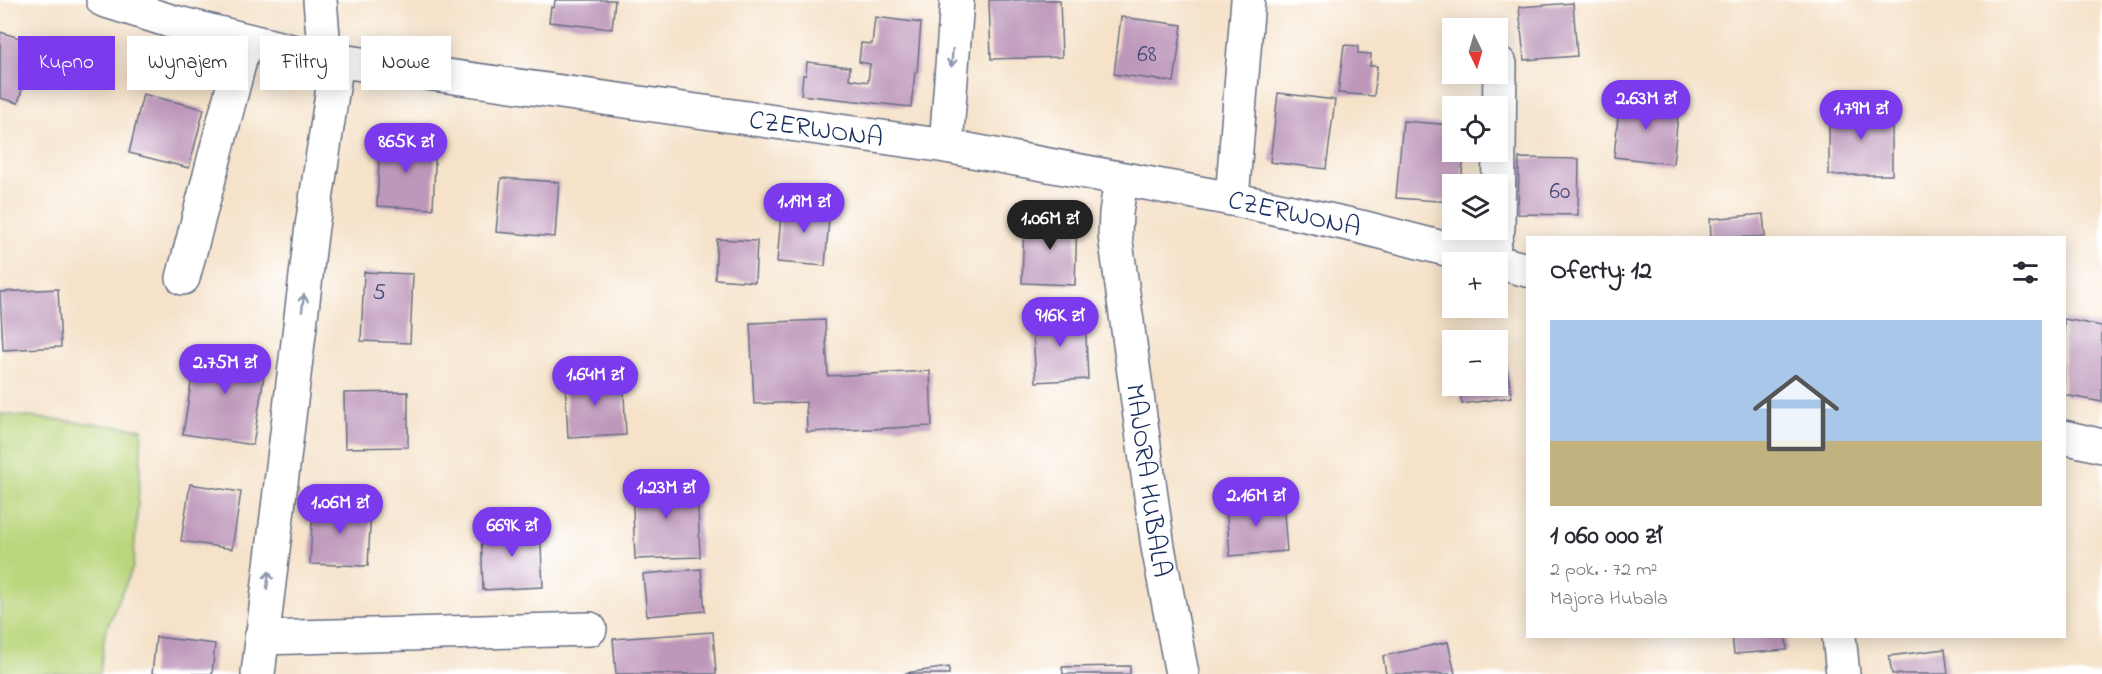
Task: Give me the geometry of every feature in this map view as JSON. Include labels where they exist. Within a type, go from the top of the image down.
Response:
[{"type":"street","name":"CZERWONA","points":[[103,0],[226,36]]},
{"type":"street","points":[[320,0],[323,36]]},
{"type":"street","points":[[946,146],[957,0]]},
{"type":"street","points":[[1232,199],[1248,0]]},
{"type":"street","name":"CZERWONA","points":[[349,63],[946,146],[1232,199],[1462,252]]},
{"type":"street","points":[[1492,252],[1498,228],[1500,84]]},
{"type":"street","points":[[183,278],[232,90]]},
{"type":"street","points":[[258,674],[312,226],[325,90]]},
{"type":"street","name":"MAJORA HUBALA","points":[[1121,179],[1115,235],[1158,547],[1182,674]]},
{"type":"street","name":"CZERWONA","points":[[1508,264],[1526,270]]},
{"type":"street","points":[[2066,437],[2102,446]]},
{"type":"street","points":[[261,638],[590,629]]},
{"type":"street","points":[[1839,638],[1843,674]]},
{"type":"green space","points":[[0,414],[142,429],[133,567],[105,632],[100,674],[0,674]]},
{"type":"building","points":[[555,0],[615,0],[612,29],[549,22],[551,7],[554,8]]},
{"type":"building","points":[[989,0],[1060,0],[1062,57],[991,59]]},
{"type":"building","points":[[1573,3],[1577,56],[1524,60],[1519,7]]},
{"type":"building","points":[[875,17],[921,23],[917,72],[915,72],[911,107],[801,95],[807,62],[850,67],[849,79],[868,82],[870,64],[859,62],[861,43],[872,44]]},
{"type":"building","points":[[1121,17],[1182,25],[1174,82],[1114,74]]},
{"type":"building","points":[[0,32],[18,38],[18,90],[22,90],[18,103],[0,98]]},
{"type":"building","points":[[1344,45],[1358,46],[1358,53],[1371,54],[1370,66],[1377,66],[1374,96],[1338,93]]},
{"type":"building","points":[[1278,93],[1335,100],[1326,169],[1270,162]]},
{"type":"building","points":[[143,94],[204,109],[189,168],[129,153]]},
{"type":"building","points":[[1620,98],[1679,105],[1673,164],[1614,157]]},
{"type":"building","points":[[1829,107],[1892,107],[1892,175],[1829,175]]},
{"type":"building","points":[[1403,121],[1442,124],[1442,162],[1463,162],[1462,174],[1442,174],[1442,201],[1396,198]]},
{"type":"building","points":[[380,139],[436,142],[433,209],[377,206]]},
{"type":"building","points":[[1519,158],[1579,159],[1578,215],[1518,214]]},
{"type":"building","points":[[501,178],[559,182],[555,237],[496,232]]},
{"type":"building","points":[[782,203],[830,207],[825,266],[777,262]]},
{"type":"building","points":[[1763,214],[1765,236],[1711,236],[1710,219]]},
{"type":"building","points":[[1024,217],[1077,218],[1075,285],[1022,283]]},
{"type":"building","points":[[717,239],[757,241],[755,282],[715,279]]},
{"type":"building","points":[[364,272],[413,274],[410,343],[361,341]]},
{"type":"building","points":[[58,289],[61,347],[3,350],[0,292]]},
{"type":"building","points":[[1085,315],[1088,379],[1036,382],[1032,317]]},
{"type":"building","points":[[2066,319],[2102,326],[2102,402],[2066,395]]},
{"type":"building","points":[[825,320],[828,376],[930,371],[932,426],[807,432],[806,402],[754,404],[750,323]]},
{"type":"building","points":[[197,346],[267,357],[253,445],[183,434]]},
{"type":"building","points":[[1508,373],[1512,397],[1462,404],[1461,396],[1508,396]]},
{"type":"building","points":[[623,376],[626,435],[568,438],[565,378]]},
{"type":"building","points":[[408,392],[408,447],[345,448],[344,393]]},
{"type":"building","points":[[697,481],[700,557],[635,559],[632,484]]},
{"type":"building","points":[[190,484],[241,492],[232,549],[181,541]]},
{"type":"building","points":[[1283,501],[1287,551],[1230,556],[1226,506]]},
{"type":"building","points":[[313,504],[371,507],[368,566],[310,564]]},
{"type":"building","points":[[540,526],[543,587],[483,590],[481,529]]},
{"type":"building","points":[[701,569],[705,611],[647,616],[643,574]]},
{"type":"building","points":[[713,632],[716,674],[616,674],[613,639]]},
{"type":"building","points":[[156,637],[215,644],[212,674],[152,674]]},
{"type":"building","points":[[1732,638],[1786,638],[1787,650],[1734,654]]},
{"type":"building","points":[[1448,642],[1455,674],[1386,674],[1383,656]]},
{"type":"building","points":[[1945,649],[1948,674],[1892,674],[1889,656]]},
{"type":"building","points":[[1130,666],[1130,674],[1063,674],[1062,667]]},
{"type":"building","points":[[949,667],[949,674],[906,674],[906,673]]}]
